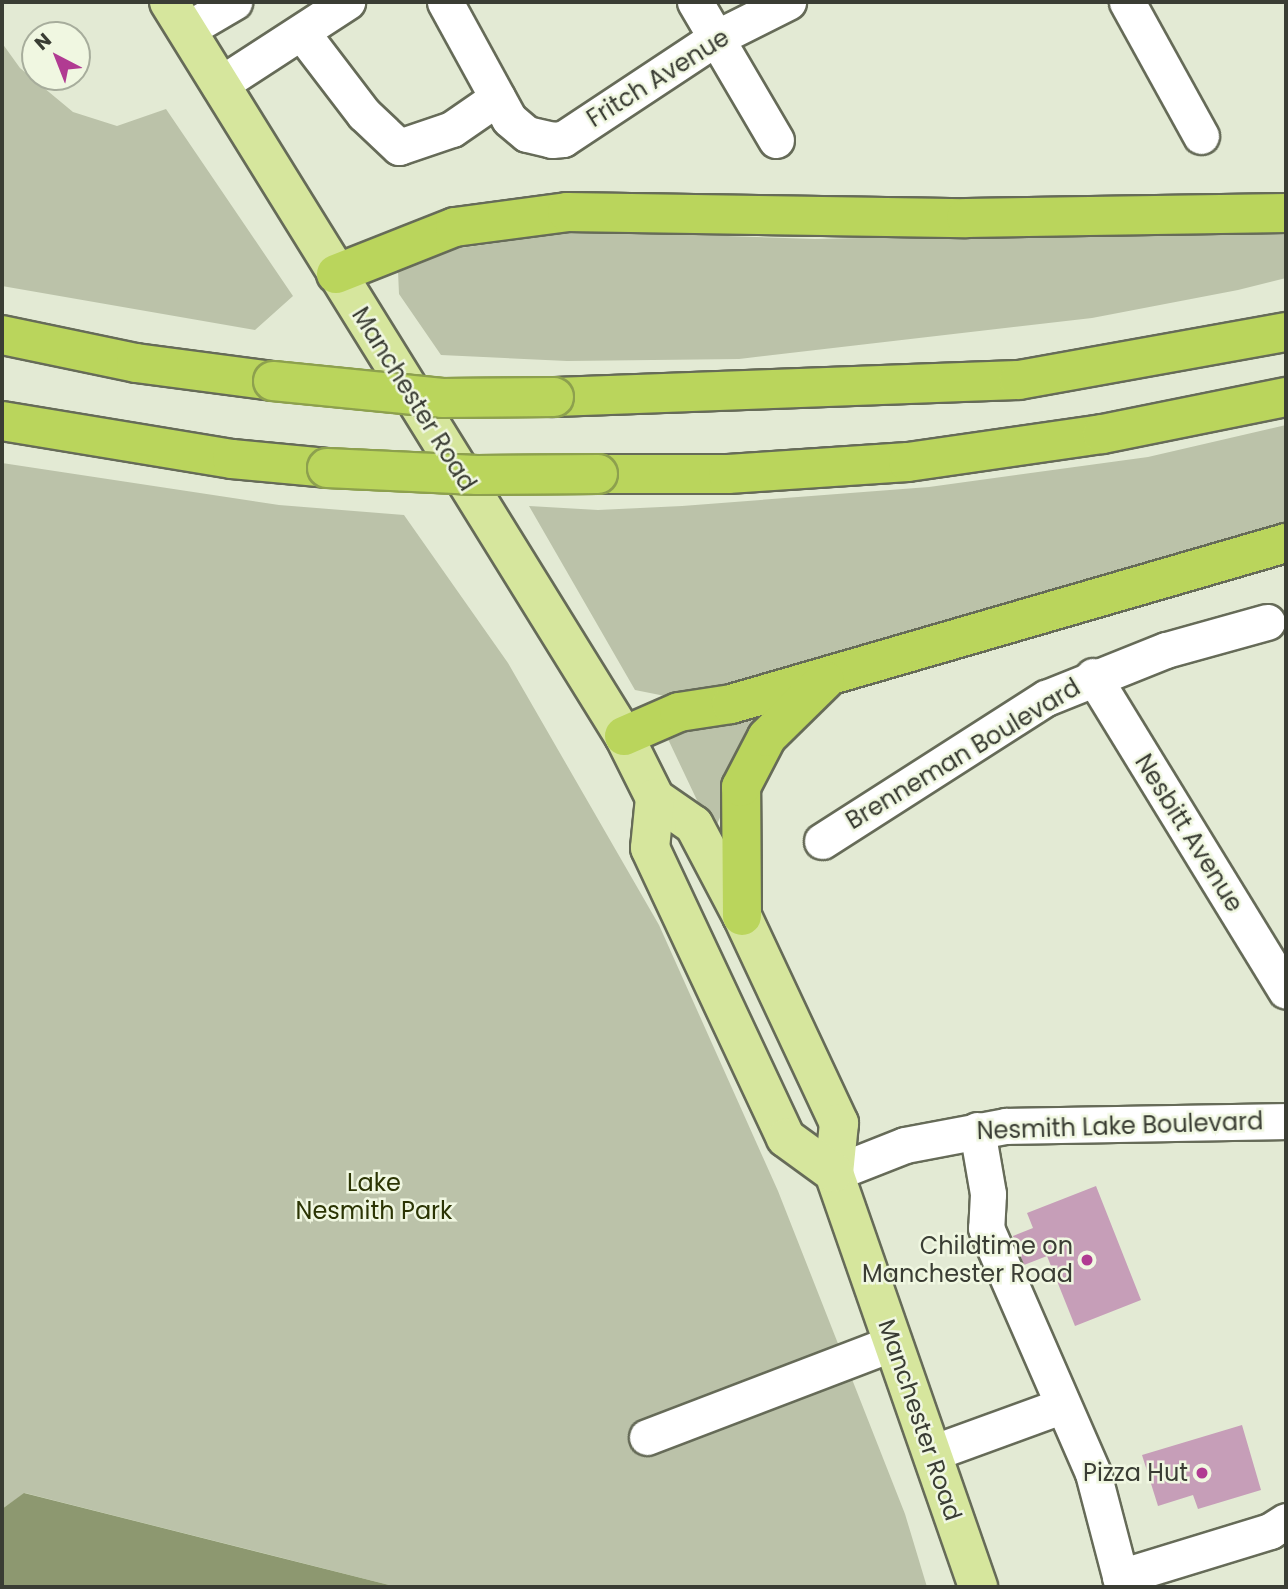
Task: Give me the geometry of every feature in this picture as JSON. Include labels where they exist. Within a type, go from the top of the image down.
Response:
[{"type":"highway","points":[[337,274],[455,227],[567,212],[966,218],[1286,213]]},
{"type":"highway","points":[[2,335],[136,363],[272,381],[442,398],[554,397],[1019,380],[1286,332]]},
{"type":"highway","points":[[2,421],[232,459],[327,468],[477,475],[728,474],[908,462],[1102,434],[1286,397]]},
{"type":"highway","points":[[624,736],[679,712],[731,704],[1286,543]]},
{"type":"highway","points":[[742,916],[741,787],[768,737],[829,676]]},
{"type":"main road","name":"Manchester Road","points":[[177,16],[624,736],[655,798],[694,825],[742,916],[839,1124],[834,1173],[978,1587]]},
{"type":"main road","points":[[655,798],[650,848],[786,1138],[834,1173]]},
{"type":"street","points":[[177,16],[234,2]]},
{"type":"street","points":[[219,85],[347,2]]},
{"type":"street","points":[[302,33],[364,114],[399,148],[452,129],[497,98],[445,2]]},
{"type":"street","points":[[695,2],[714,39],[776,140]]},
{"type":"street","name":"Fritch Avenue","points":[[497,98],[509,119],[527,134],[563,139],[714,39],[788,2]]},
{"type":"street","points":[[1127,2],[1201,136]]},
{"type":"street","name":"Brenneman Boulevard","points":[[822,841],[1046,698],[1093,676],[1267,622]]},
{"type":"street","name":"Nesbitt Avenue","points":[[1093,676],[1286,991]]},
{"type":"street","name":"Nesmith Lake Boulevard","points":[[834,1173],[905,1145],[977,1130],[1286,1121]]},
{"type":"street","points":[[977,1130],[988,1194],[986,1228],[1061,1406],[1093,1473],[1122,1582],[1270,1531],[1286,1521]]},
{"type":"street","points":[[647,1437],[893,1343]]},
{"type":"street","points":[[932,1453],[1061,1406]]},
{"type":"green space","points":[[2,43],[21,69],[21,91],[48,91],[73,112],[117,126],[166,109],[293,296],[255,330],[2,286]]},
{"type":"green space","points":[[1286,229],[1286,278],[1238,290],[1092,318],[739,359],[567,361],[441,355],[399,294],[398,271],[425,253],[580,231],[815,239]]},
{"type":"green space","points":[[1286,425],[1286,523],[1145,572],[690,701],[635,690],[529,506],[598,510],[929,487],[1148,457]]},
{"type":"green space","name":"Lake Nesmith Park","points":[[2,463],[279,505],[404,515],[508,663],[659,925],[778,1191],[905,1514],[927,1587],[397,1587],[25,1493],[2,1509]]},
{"type":"green space","points":[[772,710],[713,834],[667,737],[696,725]]},
{"type":"shaded area","points":[[24,1493],[397,1587],[2,1587],[2,1509]]},
{"type":"building","name":"Childtime on Manchester Road","points":[[1096,1186],[1141,1300],[1075,1326],[1047,1256],[1024,1265],[1013,1236],[1033,1228],[1027,1213]]},
{"type":"building","name":"Pizza Hut","points":[[1242,1425],[1261,1490],[1198,1509],[1193,1495],[1158,1506],[1142,1455]]},
{"type":"place","name":"Childtime on Manchester Road","points":[[1087,1260]]},
{"type":"place","name":"Pizza Hut","points":[[1202,1473]]}]
